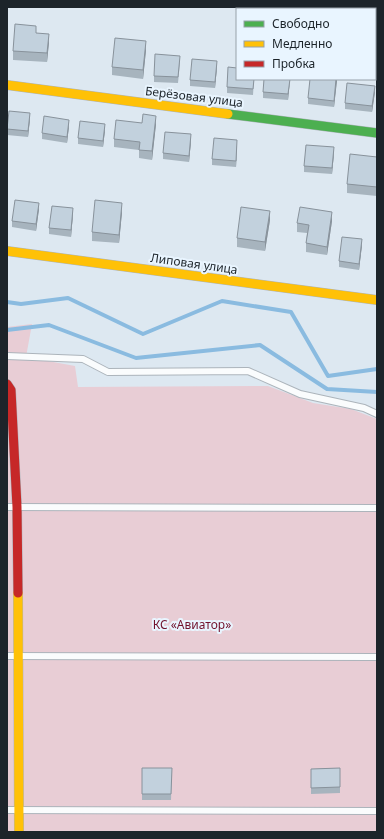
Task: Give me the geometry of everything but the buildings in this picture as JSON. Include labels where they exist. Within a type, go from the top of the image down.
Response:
[{"type":"street","name":"Берёзовая улица","points":[[7,85],[377,133]]},
{"type":"street","name":"Липовая улица","points":[[7,251],[377,300]]},
{"type":"street","points":[[7,384],[11,390],[17,507],[20,832]]},
{"type":"lane","points":[[7,356],[82,359],[108,372],[248,371],[300,394],[364,408],[377,414]]},
{"type":"lane","points":[[7,507],[377,508]]},
{"type":"lane","points":[[7,656],[377,657]]},
{"type":"lane","points":[[7,810],[377,811]]},
{"type":"green space","name":"КС «Авиатор»","points":[[32,324],[26,357],[75,366],[78,387],[268,386],[313,403],[351,409],[377,419],[377,832],[7,832],[7,327]]},
{"type":"waterway","points":[[7,302],[21,304],[68,298],[143,334],[222,301],[291,312],[328,376],[377,369]]},
{"type":"waterway","points":[[7,330],[49,325],[136,358],[260,345],[327,389],[377,392]]},
{"type":"traffic: fast","points":[[228,114],[377,133]]},
{"type":"traffic: slow","points":[[7,85],[228,114]]},
{"type":"traffic: slow","points":[[7,251],[377,300]]},
{"type":"traffic: slow","points":[[18,593],[19,832]]},
{"type":"traffic: jam","points":[[7,384],[11,390],[17,507],[18,593]]}]
